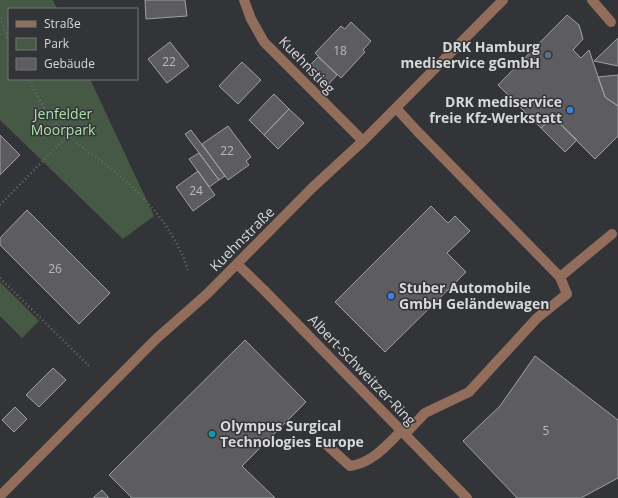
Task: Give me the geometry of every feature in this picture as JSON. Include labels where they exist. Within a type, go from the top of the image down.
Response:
[{"type":"street","name":"Kuehnstieg","points":[[244,0],[264,42],[363,141]]},
{"type":"street","name":"Kuehnstraße","points":[[0,496],[156,339],[207,294],[313,187],[363,141],[503,0]]},
{"type":"street","points":[[592,0],[611,22]]},
{"type":"street","points":[[328,446],[350,466],[361,464],[376,455],[425,413],[469,392],[537,318],[567,294],[560,277],[396,108]]},
{"type":"street","points":[[560,277],[612,234]]},
{"type":"street","name":"Albert-Schweitzer-Ring","points":[[237,264],[467,498]]},
{"type":"path","points":[[0,18],[8,39]]},
{"type":"path","points":[[29,80],[59,127],[133,187],[148,203],[169,231],[184,257],[188,270]]},
{"type":"path","points":[[0,205],[68,134]]},
{"type":"path","points":[[0,278],[90,368]]},
{"type":"green space","name":"Jenfelder Moorpark","points":[[0,0],[53,0],[57,8],[8,8],[8,80],[90,80],[154,216],[123,239],[0,120]]},
{"type":"green space","points":[[0,282],[39,321],[22,338],[0,316]]},
{"type":"building","points":[[145,0],[185,0],[187,16],[146,19]]},
{"type":"building","points":[[567,15],[579,25],[583,39],[573,50],[581,58],[589,50],[605,97],[618,106],[618,136],[595,159],[553,117],[541,128],[498,85]]},
{"type":"building","points":[[351,22],[371,41],[363,50],[365,52],[341,78],[315,53],[341,26],[345,29]]},
{"type":"building","points":[[618,38],[618,66],[594,61]]},
{"type":"building","points":[[170,42],[189,66],[167,83],[148,59]]},
{"type":"building","points":[[318,57],[337,75],[326,87],[306,69]]},
{"type":"building","points":[[242,62],[261,80],[238,104],[219,86]]},
{"type":"building","points":[[618,75],[618,106],[605,97],[598,77]]},
{"type":"building","points":[[274,94],[289,109],[264,135],[249,120]]},
{"type":"building","points":[[289,109],[304,123],[278,149],[264,135]]},
{"type":"building","points":[[553,117],[577,140],[565,152],[541,128]]},
{"type":"building","points":[[228,126],[251,157],[246,161],[249,165],[228,180],[202,144]]},
{"type":"building","points":[[191,130],[225,176],[219,180],[185,134]]},
{"type":"building","points":[[0,135],[20,155],[0,175]]},
{"type":"building","points":[[199,153],[219,180],[209,187],[189,159]]},
{"type":"building","points":[[198,171],[215,195],[193,211],[176,187]]},
{"type":"building","points":[[431,206],[448,223],[455,216],[470,231],[447,253],[466,272],[385,352],[335,302]]},
{"type":"building","points":[[27,210],[110,293],[79,324],[0,245],[0,238]]},
{"type":"building","name":"Olympus Surgical Technologies Europe","points":[[245,340],[306,402],[242,466],[275,498],[132,498],[109,475]]},
{"type":"building","points":[[535,356],[618,420],[618,478],[581,498],[517,498],[463,441],[500,406]]},
{"type":"building","points":[[53,368],[66,380],[39,407],[26,395]]},
{"type":"building","points":[[15,407],[27,419],[14,432],[2,420]]},
{"type":"building","points":[[102,490],[109,498],[93,498]]},
{"type":"place","name":"DRK Hamburg mediservice gGmbH","points":[[548,55]]},
{"type":"place","name":"DRK mediservice freie Kfz-Werkstatt","points":[[570,110]]},
{"type":"place","name":"Stuber Automobile GmbH Geländewagen","points":[[391,296]]},
{"type":"place","name":"Olympus Surgical Technologies Europe","points":[[212,434]]}]
